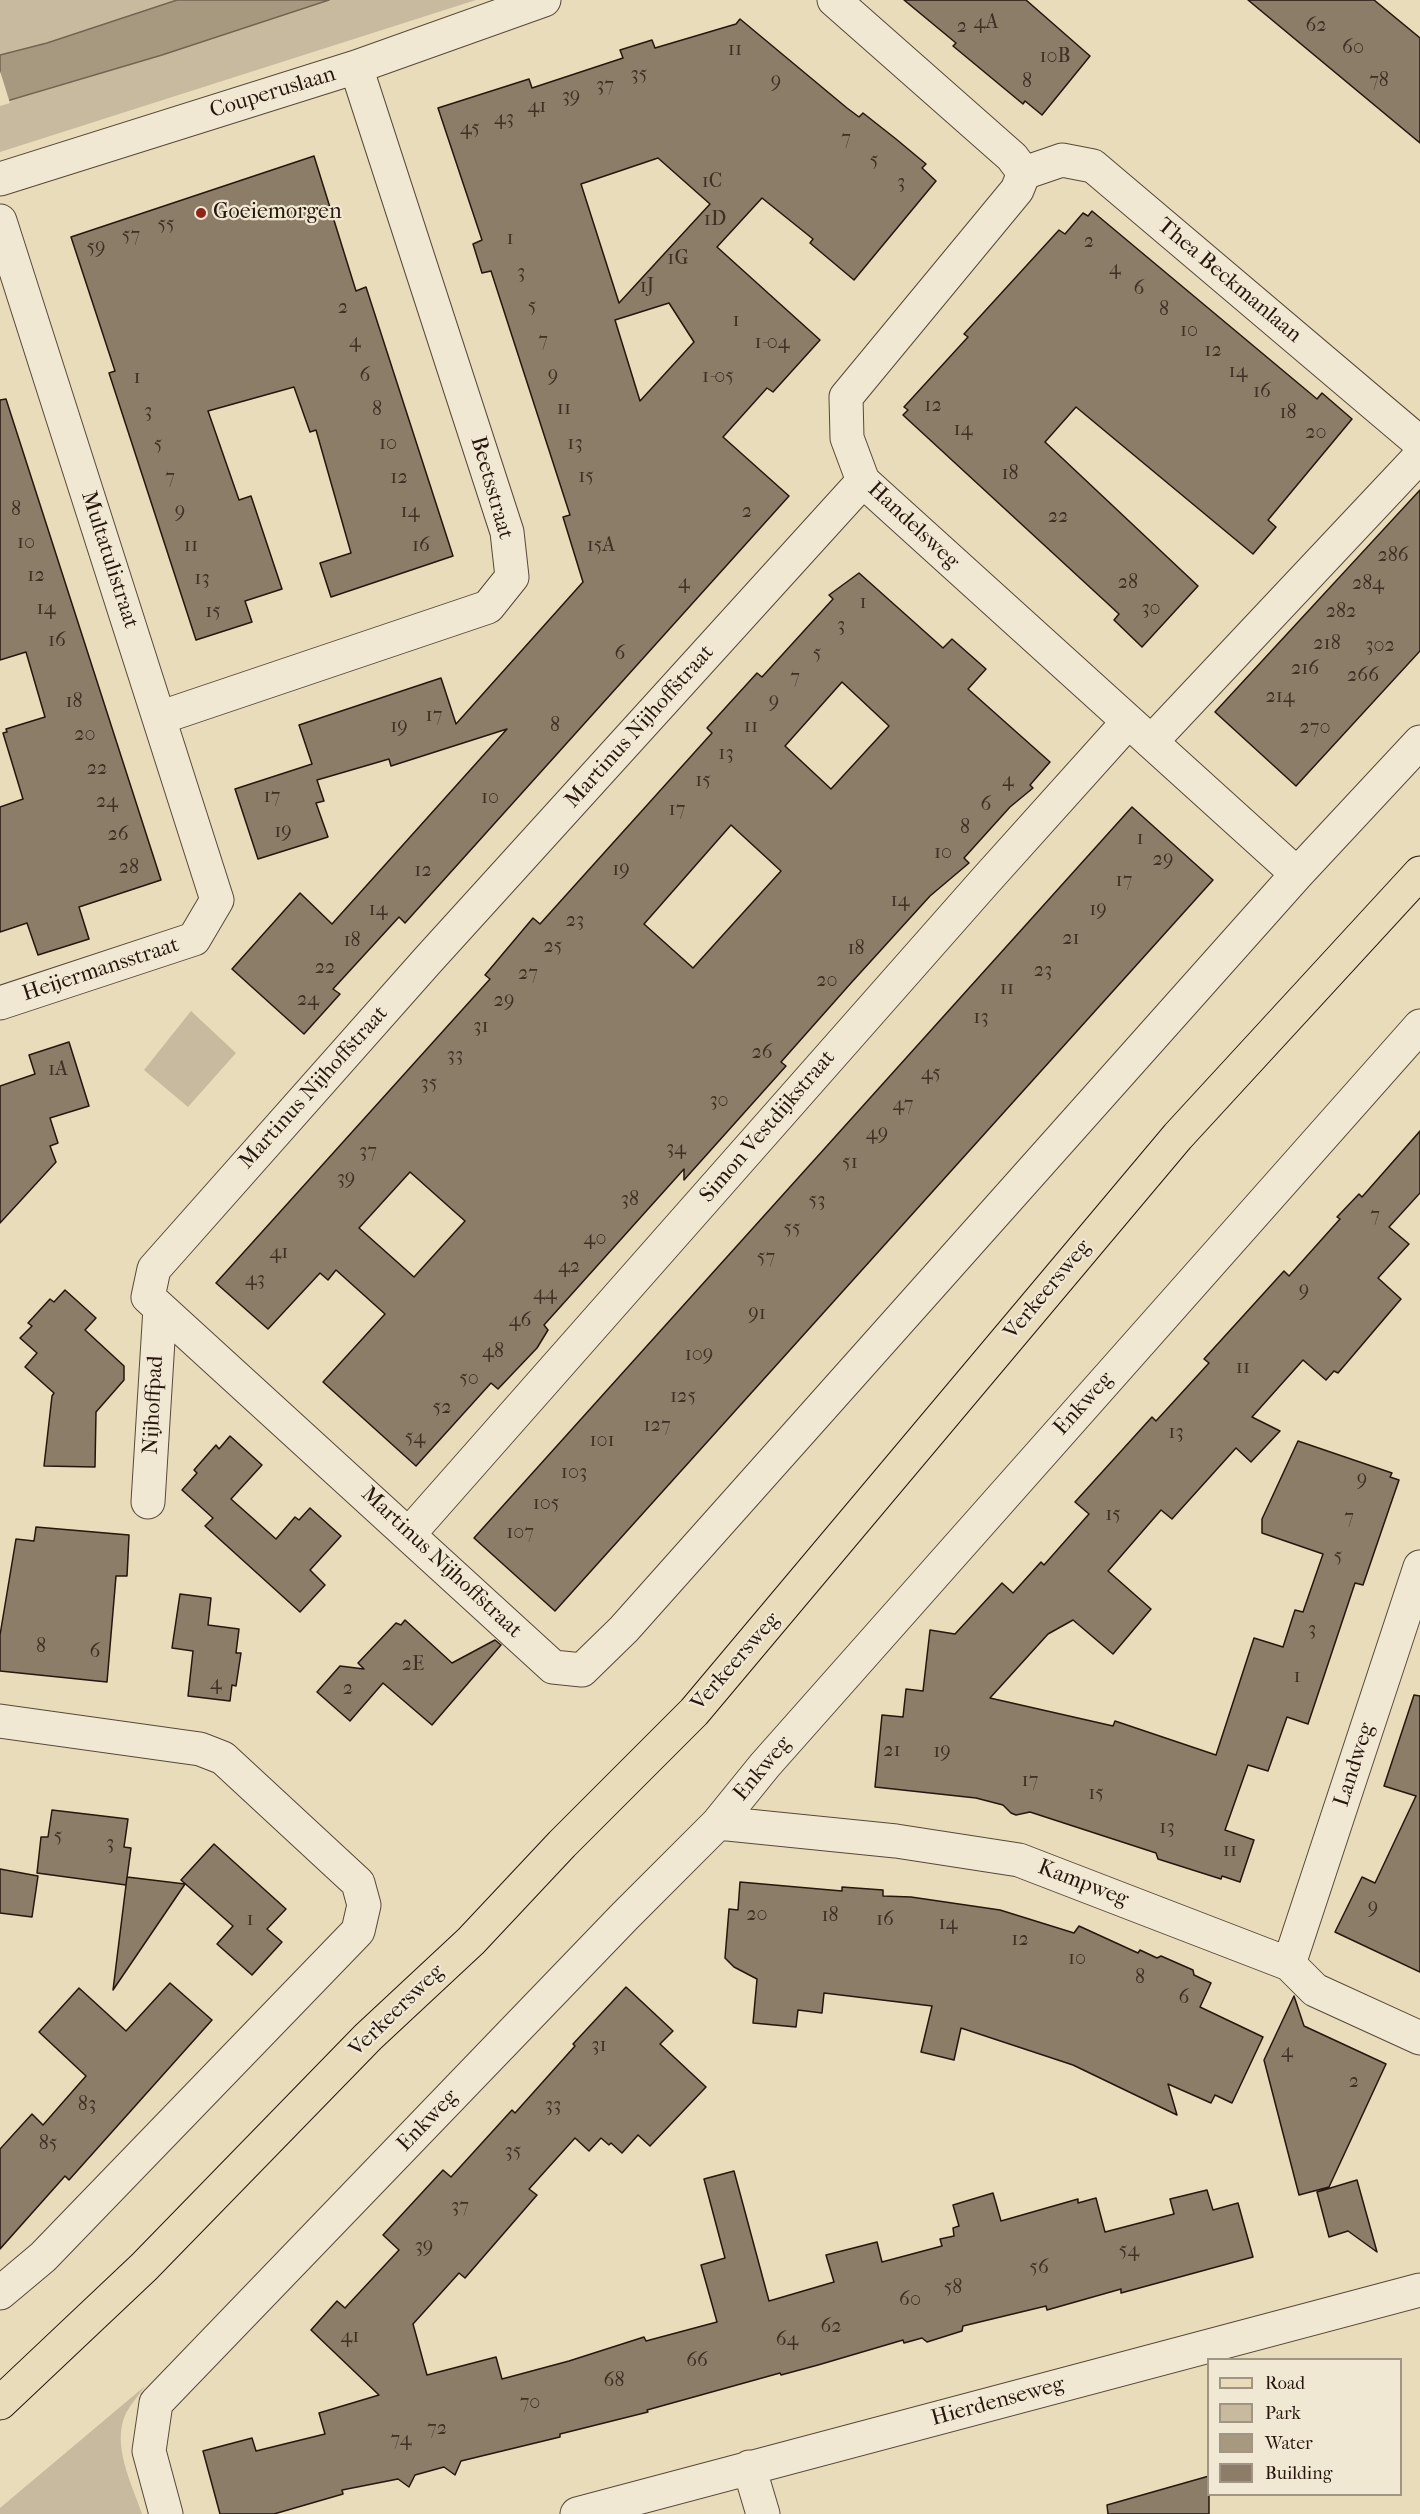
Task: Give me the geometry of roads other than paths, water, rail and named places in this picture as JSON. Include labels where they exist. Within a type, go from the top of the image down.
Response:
[{"type":"main road","name":"Verkeersweg","points":[[0,2403],[144,2267],[368,2037],[471,1941],[562,1844],[694,1712],[1178,1136],[1420,873]]},
{"type":"street","name":"Couperuslaan","points":[[0,179],[356,67],[544,0]]},
{"type":"street","points":[[834,0],[1012,157],[1024,173]]},
{"type":"street","name":"Beetsstraat","points":[[159,718],[488,607],[512,576],[507,532],[356,67]]},
{"type":"street","name":"Thea Beckmanlaan","points":[[1024,173],[1062,160],[1093,166],[1420,443]]},
{"type":"street","name":"Handelsweg","points":[[1024,173],[1017,190],[846,397],[847,438],[863,481],[1297,874]]},
{"type":"street","name":"Multatulistraat","points":[[0,221],[218,900]]},
{"type":"street","points":[[1139,732],[1420,456]]},
{"type":"street","name":"Martinus Nijhoffstraat","points":[[863,481],[436,951],[154,1269],[148,1298],[409,1533],[553,1667],[582,1670],[624,1629],[1297,874]]},
{"type":"street","name":"Simon Vestdijkstraat","points":[[409,1533],[986,880],[1139,732]]},
{"type":"street","points":[[1297,874],[1420,742]]},
{"type":"street","name":"Heijermansstraat","points":[[0,1003],[194,939],[218,900]]},
{"type":"street","name":"Enkweg","points":[[166,2514],[149,2451],[156,2403],[625,1916],[718,1823],[765,1765],[1420,1026]]},
{"type":"street","name":"Nijhoffpad","points":[[148,1502],[160,1308]]},
{"type":"street","name":"Landweg","points":[[1289,1964],[1420,1567]]},
{"type":"street","points":[[0,1721],[200,1749],[224,1758],[358,1883],[364,1905],[358,1931],[52,2248],[3,2289]]},
{"type":"street","name":"Kampweg","points":[[718,1823],[896,1841],[1019,1860],[1289,1964],[1316,1990],[1420,2038]]},
{"type":"street","name":"Hierdenseweg","points":[[577,2514],[1420,2290]]},
{"type":"street","points":[[749,2468],[763,2514]]},
{"type":"water","points":[[177,0],[329,0],[162,55],[0,103],[0,55],[47,43]]},
{"type":"place","name":"Goeiemorgen","points":[[201,213]]}]
